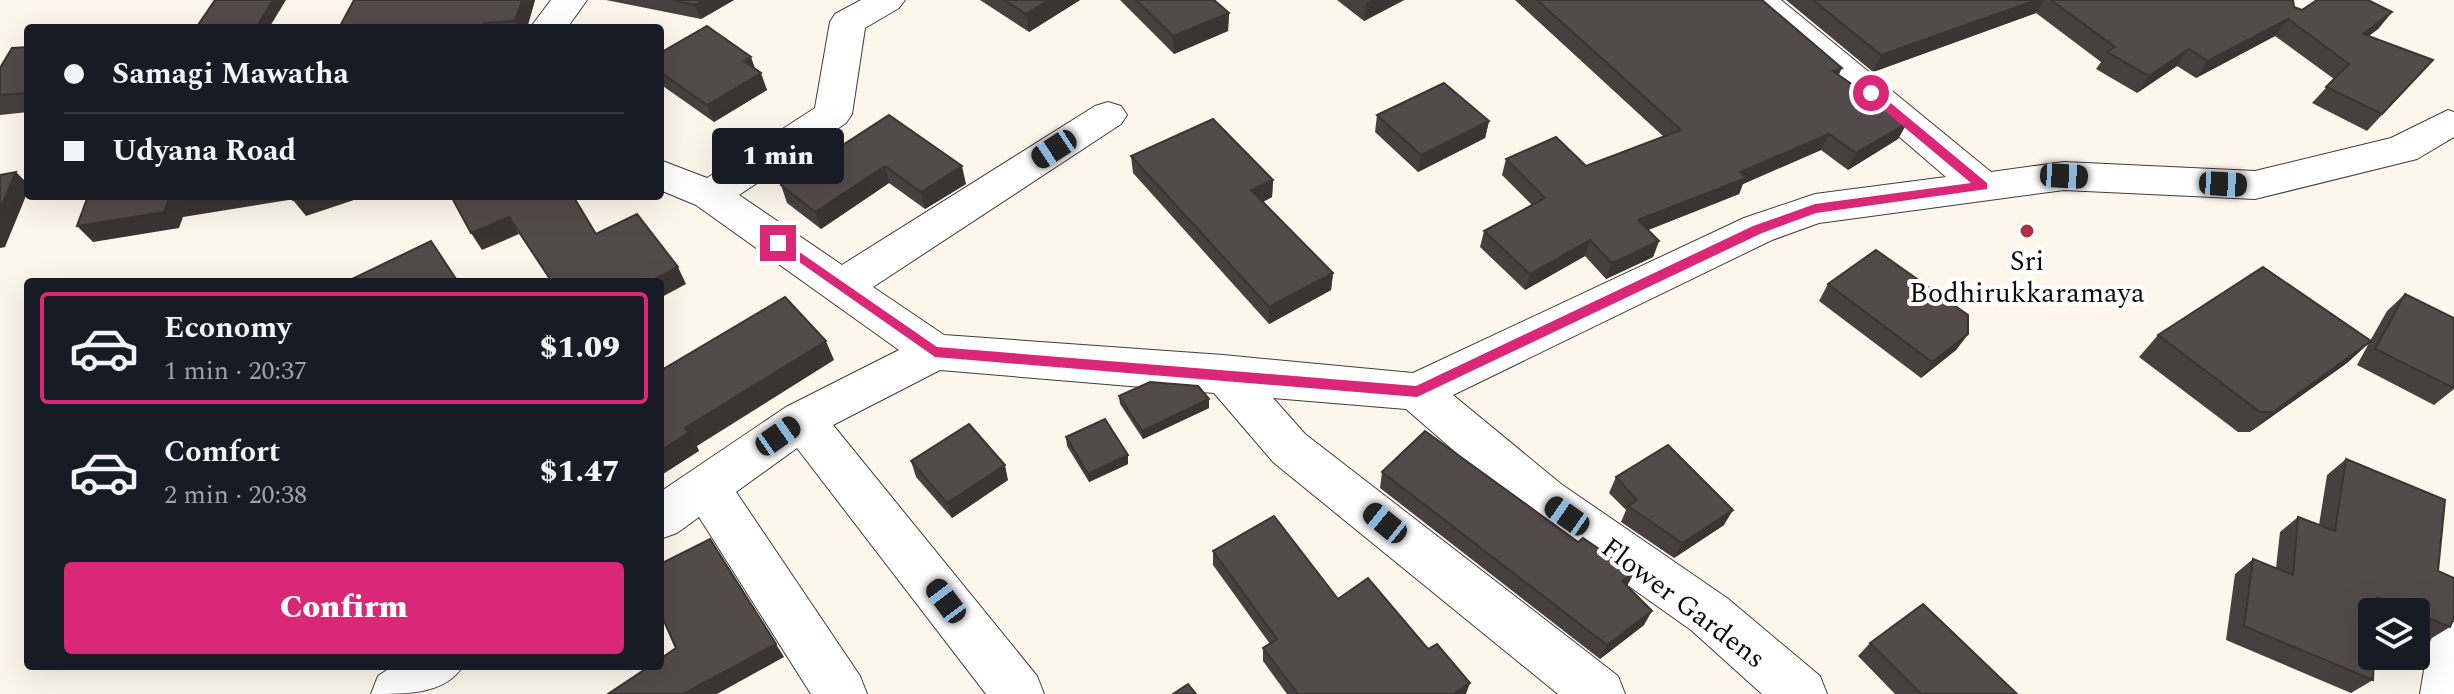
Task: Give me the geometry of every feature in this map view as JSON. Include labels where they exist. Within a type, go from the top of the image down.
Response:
[{"type":"street","points":[[551,24],[569,0]]},
{"type":"street","points":[[710,195],[833,114],[848,22],[887,0]]},
{"type":"street","points":[[1759,0],[1982,186]]},
{"type":"street","points":[[840,287],[1108,115]]},
{"type":"street","points":[[664,176],[710,195],[935,352],[1223,373],[1417,392],[1758,229],[1815,209],[2064,176],[2255,185],[2403,149],[2452,130]]},
{"type":"street","points":[[664,515],[802,420],[935,352]]},
{"type":"street","points":[[1223,373],[1289,448],[1599,694]]},
{"type":"street","name":"Flower Gardens","points":[[1417,392],[1544,499],[1709,614],[1801,694]]},
{"type":"street","points":[[802,420],[1018,694]]},
{"type":"street","points":[[706,487],[841,694]]},
{"type":"street","points":[[2446,694],[2454,646]]},
{"type":"street","points":[[397,694],[431,670]]},
{"type":"building","points":[[215,0],[273,0],[258,24],[199,24]]},
{"type":"building","points":[[354,0],[522,0],[515,21],[484,24],[341,24]]},
{"type":"building","points":[[673,0],[703,0],[695,5]]},
{"type":"building","points":[[1004,0],[1049,0],[1026,14]]},
{"type":"building","points":[[1136,0],[1214,0],[1229,13],[1173,36]]},
{"type":"building","points":[[1537,0],[1762,0],[1842,68],[1833,71],[1907,123],[1856,153],[1829,134],[1740,172],[1746,178],[1638,220],[1659,241],[1612,263],[1590,240],[1530,274],[1484,231],[1545,198],[1506,159],[1556,137],[1586,166],[1681,130]]},
{"type":"building","points":[[1813,0],[2036,0],[1881,55]]},
{"type":"building","points":[[2051,0],[2293,0],[2294,7],[2302,10],[2317,0],[2368,0],[2392,12],[2363,34],[2433,60],[2382,114],[2326,87],[2349,64],[2288,19],[2208,61],[2189,49],[2149,76],[2107,52],[2115,47]]},
{"type":"building","points":[[707,26],[751,57],[744,61],[761,73],[707,105],[664,75],[664,51]]},
{"type":"building","points":[[24,47],[24,93],[0,95],[0,68],[12,48]]},
{"type":"building","points":[[1444,83],[1489,121],[1421,155],[1377,115]]},
{"type":"building","points":[[889,115],[962,166],[921,192],[885,166],[815,212],[781,185]]},
{"type":"building","points":[[1213,119],[1273,180],[1251,190],[1333,273],[1269,307],[1131,156]]},
{"type":"building","points":[[16,172],[0,209],[0,175]]},
{"type":"building","points":[[87,200],[174,200],[168,201],[164,212],[77,226]]},
{"type":"building","points":[[453,200],[575,200],[596,234],[637,214],[678,267],[657,278],[549,278],[509,217],[471,233]]},
{"type":"building","points":[[431,241],[455,278],[354,278]]},
{"type":"building","points":[[1876,250],[1968,315],[1968,334],[1932,362],[1828,284]]},
{"type":"building","points":[[2263,267],[2371,341],[2273,412],[2260,412],[2158,335]]},
{"type":"building","points":[[2405,294],[2454,318],[2454,388],[2375,349]]},
{"type":"building","points":[[785,297],[826,341],[685,428],[689,432],[664,448],[664,369]]},
{"type":"building","points":[[1150,382],[1198,386],[1209,399],[1142,431],[1119,396]]},
{"type":"building","points":[[1105,419],[1128,455],[1088,474],[1066,437]]},
{"type":"building","points":[[969,424],[1005,465],[947,503],[911,461]]},
{"type":"building","points":[[1425,431],[1578,542],[1583,538],[1634,573],[1622,581],[1652,611],[1607,645],[1382,472]]},
{"type":"building","points":[[1668,445],[1733,510],[1682,543],[1628,506],[1637,500],[1616,477]]},
{"type":"building","points":[[2346,459],[2445,500],[2438,571],[2454,578],[2454,617],[2450,627],[2430,619],[2430,598],[2358,598],[2358,670],[2373,670],[2373,680],[2244,626],[2253,559],[2293,575],[2298,517],[2335,531]]},
{"type":"building","points":[[1274,516],[1338,599],[1368,578],[1428,649],[1437,644],[1470,683],[1454,694],[1298,694],[1263,648],[1277,639],[1213,551]]},
{"type":"building","points":[[710,539],[776,644],[683,694],[608,694],[644,670],[664,670],[664,656],[676,648],[664,621],[664,562]]},
{"type":"building","points":[[1923,604],[2017,694],[1921,694],[1870,643]]},
{"type":"building","points":[[1188,684],[1196,694],[1173,694]]},
{"type":"place","name":"Sri Bodhirukkaramaya","points":[[2027,231]]},
{"type":"route","points":[[778,243],[935,352],[1223,373],[1417,392],[1758,229],[1815,209],[1982,186],[1871,93]]}]
